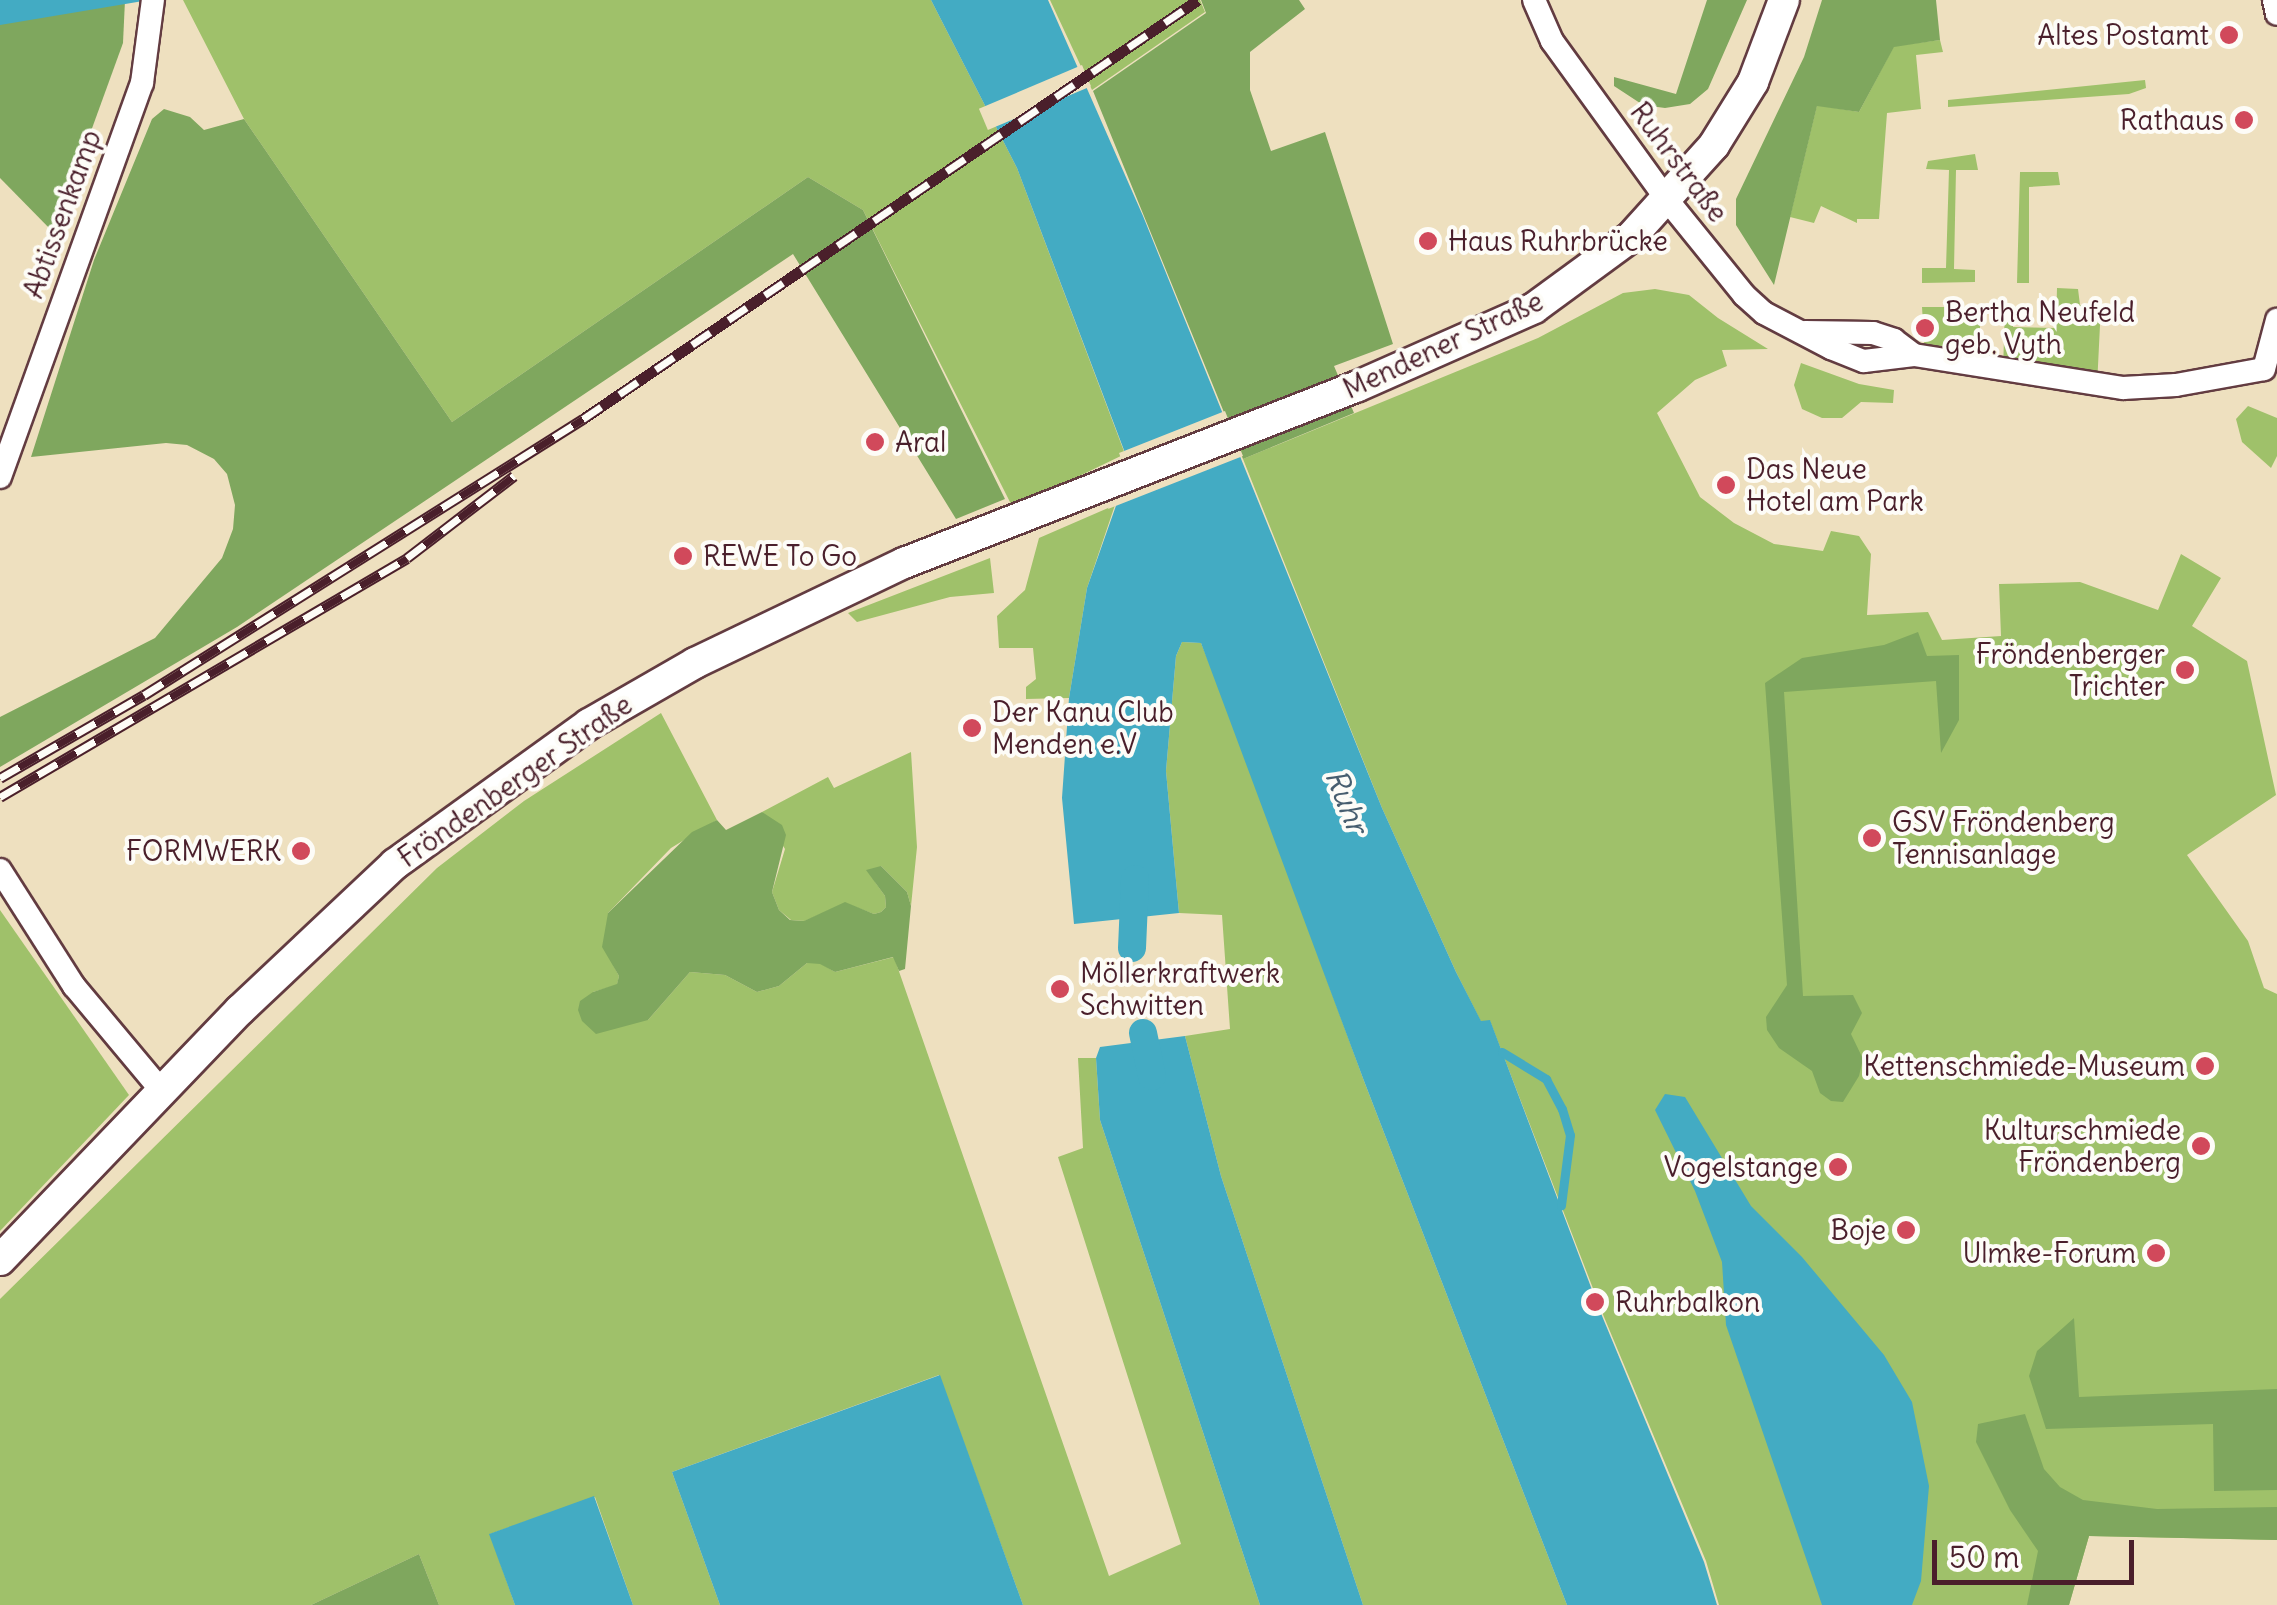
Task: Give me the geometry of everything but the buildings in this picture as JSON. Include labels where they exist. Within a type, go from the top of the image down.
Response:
[{"type":"main road","name":"Mendener Straße","points":[[1200,448],[1386,374],[1534,308],[1631,237],[1668,201],[1714,145],[1753,82],[1784,0]]},
{"type":"main road","name":"Fröndenberger Straße","points":[[0,1260],[161,1090],[395,864],[589,724],[766,627],[904,563],[1200,448]]},
{"type":"street","name":"Ruhrstraße","points":[[1534,0],[1552,41],[1668,201],[1744,295],[1764,313],[1805,332],[1872,332],[1894,340],[1914,354],[2123,388],[2270,375]]},
{"type":"street","points":[[2274,0],[2277,14]]},
{"type":"street","name":"Abtissenkamp","points":[[0,477],[142,82],[153,10]]},
{"type":"street","points":[[2270,375],[2277,320]]},
{"type":"street","points":[[0,870],[74,986],[161,1090]]},
{"type":"green space","points":[[0,0],[125,0],[123,43],[54,233],[0,178]]},
{"type":"green space","points":[[183,0],[931,0],[1017,168],[1125,454],[1013,508],[863,210],[808,177],[452,422],[244,119]]},
{"type":"green space","points":[[1050,0],[1200,0],[1205,12],[1092,90]]},
{"type":"green space","points":[[1201,0],[1299,0],[1305,9],[1250,52],[1250,90],[1271,151],[1325,132],[1393,344],[1334,366],[1354,413],[1243,459],[1093,91],[1206,13]]},
{"type":"green space","points":[[1707,0],[1747,0],[1708,89],[1690,104],[1665,108],[1643,105],[1614,86],[1614,77],[1676,94]]},
{"type":"green space","points":[[1822,0],[1936,0],[1940,40],[1894,47],[1859,112],[1817,106],[1774,285],[1736,225],[1736,199],[1804,57]]},
{"type":"green space","points":[[1940,40],[1943,52],[1916,55],[1921,109],[1887,113],[1879,219],[1857,219],[1857,223],[1821,206],[1814,223],[1790,217],[1817,105],[1859,112],[1894,46]]},
{"type":"green space","points":[[2145,80],[2146,88],[2129,94],[1948,107],[1948,100]]},
{"type":"green space","points":[[164,109],[190,117],[204,130],[244,119],[452,422],[808,177],[863,210],[1005,499],[956,519],[793,254],[237,627],[0,767],[0,717],[155,638],[222,558],[233,529],[235,505],[227,474],[214,459],[187,445],[166,443],[31,457],[94,260],[152,119]]},
{"type":"green space","points":[[1975,154],[1978,170],[1956,170],[1954,269],[1975,270],[1975,282],[1922,283],[1922,268],[1946,268],[1949,170],[1926,169],[1928,161]]},
{"type":"green space","points":[[2020,172],[2058,172],[2060,185],[2029,187],[2029,283],[2017,283]]},
{"type":"green space","points":[[2057,288],[2078,289],[2080,305],[2101,305],[2097,386],[2003,370],[2005,307],[2012,307],[2013,327],[2056,328]]},
{"type":"green space","points":[[1655,289],[1689,295],[1768,349],[1722,350],[1727,366],[1695,380],[1657,413],[1700,497],[1734,523],[1774,544],[1823,551],[1831,531],[1859,536],[1871,554],[1867,615],[1928,612],[1942,640],[2001,636],[1999,584],[2080,582],[2158,610],[2181,554],[2221,578],[2192,626],[2247,661],[2276,795],[2187,855],[2248,941],[2264,988],[2277,994],[2277,1540],[2089,1536],[2069,1605],[1719,1605],[1706,1561],[1604,1317],[1490,1021],[1481,1022],[1382,808],[1243,459],[1538,338],[1623,293]]},
{"type":"green space","points":[[1922,307],[1981,307],[1978,366],[1925,357]]},
{"type":"green space","points":[[1801,363],[1859,384],[1894,390],[1893,403],[1861,402],[1842,418],[1822,418],[1802,409],[1794,385]]},
{"type":"green space","points":[[2248,406],[2277,418],[2277,456],[2271,468],[2242,442],[2236,419]]},
{"type":"green space","points":[[1115,505],[1087,588],[1069,698],[1026,699],[1026,687],[1036,679],[1033,648],[999,648],[997,616],[1025,590],[1039,538]]},
{"type":"green space","points":[[990,558],[994,593],[950,597],[857,622],[848,613]]},
{"type":"green space","points":[[1918,632],[1927,656],[1959,655],[1959,720],[1941,753],[1936,681],[1784,692],[1803,996],[1853,995],[1862,1013],[1851,1034],[1863,1059],[1859,1076],[1843,1102],[1831,1101],[1820,1093],[1812,1071],[1779,1048],[1767,1030],[1766,1017],[1787,985],[1765,683],[1802,658],[1884,645]]},
{"type":"green space","points":[[1182,642],[1201,643],[1228,709],[1364,1081],[1567,1605],[1363,1605],[1221,1176],[1185,1036],[1230,1029],[1222,915],[1179,913],[1166,771],[1176,656]]},
{"type":"green space","points":[[661,713],[717,820],[671,848],[608,913],[613,965],[619,976],[617,985],[593,992],[648,1020],[690,972],[725,975],[757,992],[779,986],[807,963],[820,963],[835,972],[894,957],[1109,1576],[1181,1544],[1058,1157],[1083,1148],[1078,1058],[1096,1058],[1100,1120],[1260,1605],[1023,1605],[939,1375],[672,1472],[720,1605],[633,1605],[595,1497],[490,1534],[515,1605],[439,1605],[419,1554],[311,1605],[0,1605],[0,1299],[437,868],[524,801]]},
{"type":"green space","points":[[911,752],[917,847],[911,906],[907,892],[881,866],[875,882],[885,896],[886,907],[881,912],[874,914],[845,903],[805,921],[791,920],[779,910],[772,892],[785,849],[762,812],[828,777],[834,788]]},
{"type":"green space","points":[[762,812],[782,825],[786,835],[772,892],[779,910],[790,920],[804,921],[845,902],[874,914],[881,912],[886,907],[885,896],[866,870],[881,866],[907,892],[911,906],[905,969],[899,971],[893,957],[835,972],[820,964],[807,963],[779,986],[757,992],[725,975],[690,972],[648,1020],[596,1034],[582,1021],[578,1010],[580,1001],[593,992],[617,984],[619,976],[602,947],[608,913],[692,832],[717,820],[726,830]]},
{"type":"green space","points":[[0,910],[129,1095],[0,1231]]},
{"type":"green space","points":[[2074,1318],[2079,1397],[2277,1389],[2277,1490],[2214,1491],[2213,1424],[2046,1429],[2029,1376],[2037,1351]]},
{"type":"green space","points":[[2025,1414],[2044,1469],[2060,1487],[2083,1500],[2157,1509],[2277,1507],[2277,1540],[2089,1536],[2069,1605],[2027,1605],[2038,1551],[2010,1510],[1976,1442],[1978,1424]]},
{"type":"green space","points":[[419,1554],[439,1605],[311,1605]]},
{"type":"water","points":[[0,0],[149,0],[0,25]]},
{"type":"water","name":"Ruhr","points":[[931,0],[1048,0],[1143,216],[1382,808],[1456,972],[1481,1021],[1490,1020],[1600,1311],[1704,1562],[1717,1605],[1567,1605],[1364,1081],[1201,643],[1182,642],[1176,656],[1166,771],[1179,913],[1074,924],[1062,798],[1069,698],[1087,588],[1130,466],[1017,168]]},
{"type":"water","points":[[1185,1036],[1221,1176],[1363,1605],[1260,1605],[1100,1120],[1096,1058],[1100,1047]]},
{"type":"water","points":[[1665,1094],[1685,1097],[1751,1206],[1802,1257],[1884,1355],[1912,1402],[1929,1486],[1921,1581],[1912,1605],[1822,1605],[1726,1325],[1722,1262],[1695,1191],[1655,1110]]},
{"type":"water","points":[[940,1375],[1023,1605],[720,1605],[672,1472]]},
{"type":"water","points":[[594,1496],[633,1605],[515,1605],[489,1534]]},
{"type":"pier","points":[[1082,65],[1091,86],[988,130],[979,109]]},
{"type":"pier","points":[[1225,411],[1243,456],[1108,509],[1124,466],[1119,453]]},
{"type":"waterway","points":[[1132,948],[1135,879]]},
{"type":"waterway","points":[[1143,1033],[1152,1076]]},
{"type":"waterway","points":[[1502,1052],[1546,1079],[1562,1109],[1570,1135],[1561,1205]]},
{"type":"railway","points":[[0,778],[144,695],[583,419],[1198,0]]},
{"type":"railway","points":[[0,797],[407,558],[514,476]]},
{"type":"place","name":"Altes Postamt","points":[[2229,35]]},
{"type":"place","name":"Rathaus","points":[[2244,120]]},
{"type":"place","name":"Haus Ruhrbrücke","points":[[1428,241]]},
{"type":"place","name":"Bertha Neufeld geb. Vyth","points":[[1925,328]]},
{"type":"place","name":"Aral","points":[[875,442]]},
{"type":"place","name":"Das Neue Hotel am Park","points":[[1726,485]]},
{"type":"place","name":"REWE To Go","points":[[683,556]]},
{"type":"place","name":"Fröndenberger Trichter","points":[[2185,670]]},
{"type":"place","name":"Der Kanu Club Menden e.V","points":[[972,728]]},
{"type":"place","name":"GSV Fröndenberg Tennisanlage","points":[[1872,838]]},
{"type":"place","name":"FORMWERK","points":[[301,851]]},
{"type":"place","name":"Möllerkraftwerk Schwitten","points":[[1060,989]]},
{"type":"place","name":"Kettenschmiede-Museum","points":[[2205,1066]]},
{"type":"place","name":"Kulturschmiede Fröndenberg","points":[[2201,1146]]},
{"type":"place","name":"Vogelstange","points":[[1838,1167]]},
{"type":"place","name":"Boje","points":[[1906,1230]]},
{"type":"place","name":"Ulmke-Forum","points":[[2156,1253]]},
{"type":"place","name":"Ruhrbalkon","points":[[1595,1302]]}]
